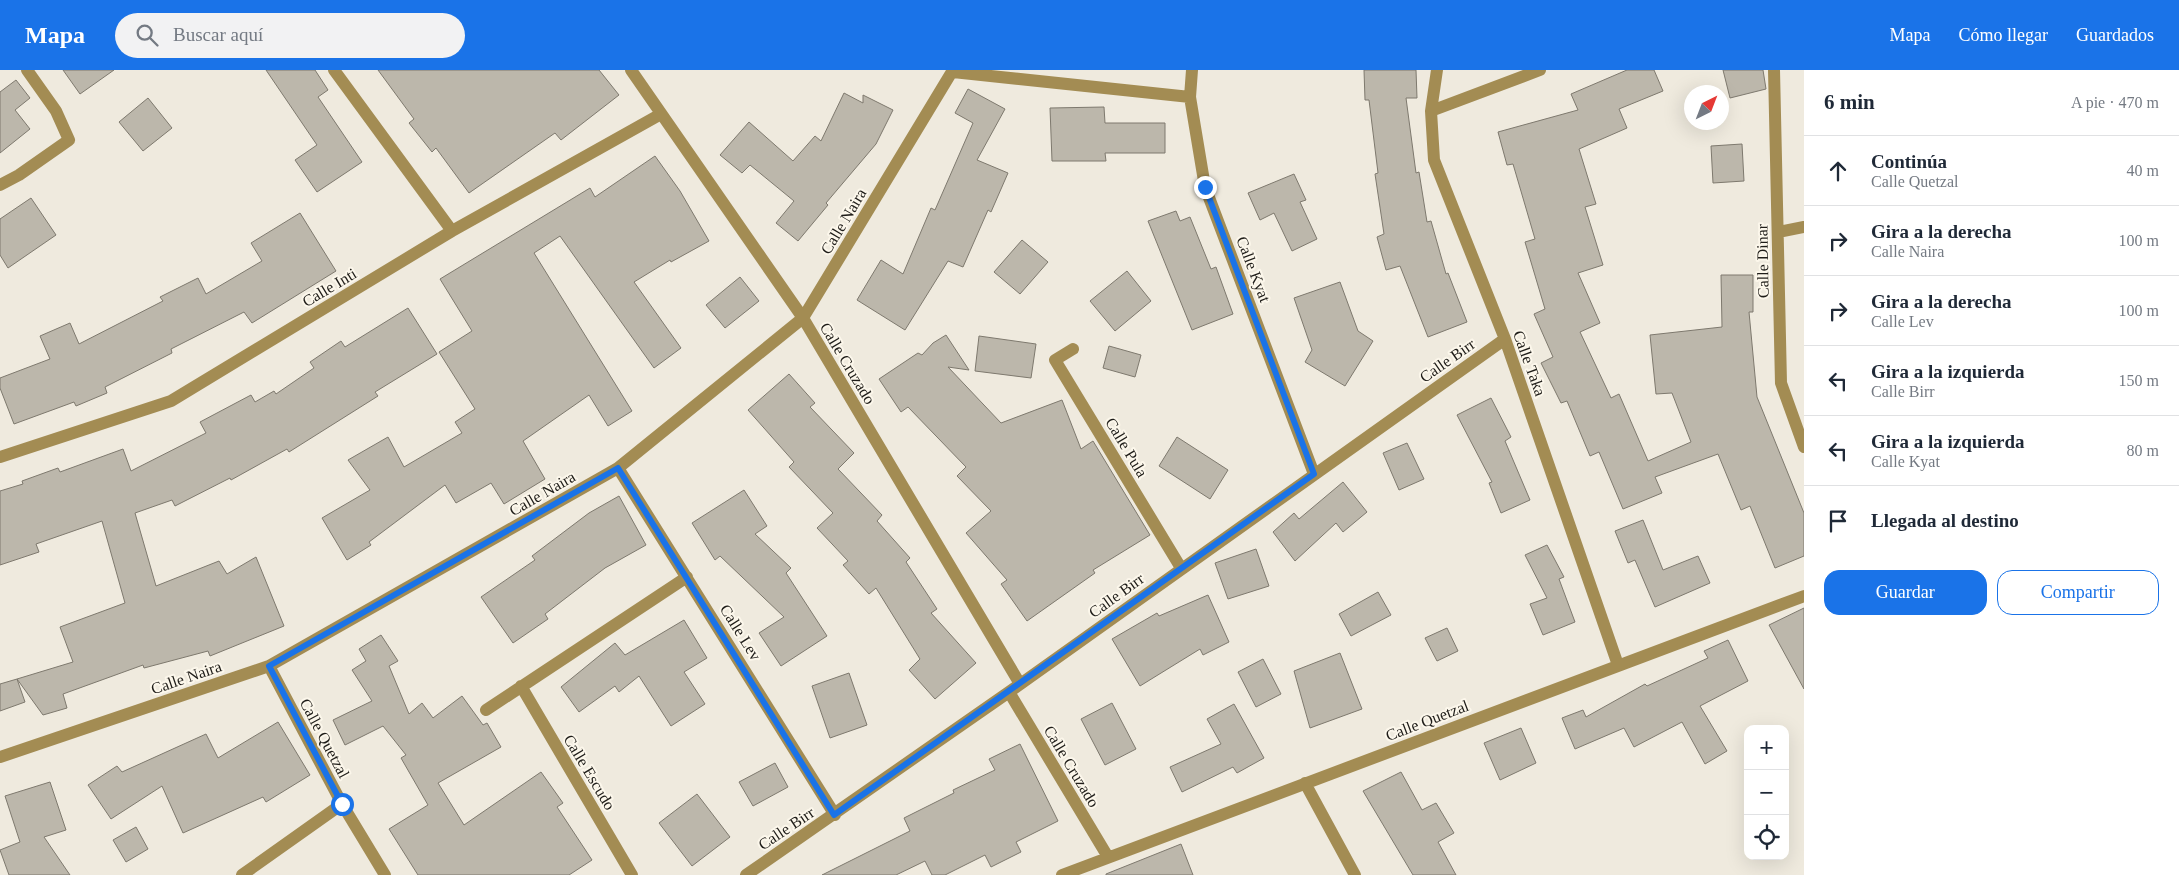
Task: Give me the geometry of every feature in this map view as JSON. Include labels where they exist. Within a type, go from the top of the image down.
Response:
[{"type":"street","points":[[0,186],[69,140],[56,111],[27,70]]},
{"type":"street","points":[[334,70],[452,232]]},
{"type":"street","name":"Calle Cruzado","points":[[631,70],[802,318],[1020,684]]},
{"type":"street","name":"Calle Kyat","points":[[1192,70],[1190,97],[1205,187],[1314,474]]},
{"type":"street","name":"Calle Taka","points":[[1437,70],[1431,111],[1434,160],[1504,339],[1618,665]]},
{"type":"street","points":[[1431,111],[1540,70]]},
{"type":"street","name":"Calle Dinar","points":[[1774,70],[1781,382],[1804,447]]},
{"type":"street","points":[[953,71],[1190,97]]},
{"type":"street","name":"Calle Naira","points":[[0,757],[269,666],[618,468],[802,318],[953,71]]},
{"type":"street","name":"Calle Inti","points":[[0,457],[171,402],[452,232],[661,114]]},
{"type":"street","points":[[1778,232],[1804,227]]},
{"type":"street","name":"Calle Birr","points":[[746,875],[1009,692],[1504,339]]},
{"type":"street","name":"Calle Pula","points":[[1073,349],[1056,360],[1181,568]]},
{"type":"street","name":"Calle Lev","points":[[618,468],[834,815]]},
{"type":"street","points":[[486,710],[687,577]]},
{"type":"street","name":"Calle Quetzal","points":[[1062,875],[1804,596]]},
{"type":"street","name":"Calle Quetzal","points":[[269,666],[342,804],[385,875]]},
{"type":"street","name":"Calle Escudo","points":[[520,686],[632,875]]},
{"type":"street","name":"Calle Cruzado","points":[[1009,692],[1108,857]]},
{"type":"street","points":[[1305,783],[1355,875]]},
{"type":"street","points":[[242,875],[342,804]]},
{"type":"building","points":[[63,70],[114,70],[80,94]]},
{"type":"building","points":[[266,70],[315,70],[328,90],[318,97],[362,162],[317,192],[295,160],[317,145]]},
{"type":"building","points":[[378,70],[599,70],[619,95],[561,140],[555,133],[469,193],[436,148],[432,152],[409,123],[414,119]]},
{"type":"building","points":[[1364,70],[1416,70],[1417,98],[1406,98],[1416,173],[1419,172],[1427,222],[1431,221],[1446,274],[1448,273],[1467,322],[1428,337],[1400,266],[1386,270],[1377,237],[1384,234],[1375,174],[1378,173],[1369,100],[1365,100]]},
{"type":"building","points":[[1627,70],[1654,70],[1663,91],[1619,109],[1627,128],[1579,149],[1596,204],[1585,207],[1603,265],[1578,273],[1600,323],[1580,332],[1611,398],[1619,394],[1648,461],[1691,442],[1672,393],[1656,394],[1650,335],[1722,327],[1721,275],[1753,275],[1753,312],[1749,312],[1757,397],[1804,513],[1804,556],[1775,568],[1750,506],[1741,510],[1718,454],[1655,477],[1662,493],[1623,509],[1599,452],[1590,456],[1567,401],[1561,403],[1541,363],[1553,357],[1534,314],[1545,309],[1525,242],[1535,239],[1513,164],[1507,165],[1498,132],[1578,110],[1571,94]]},
{"type":"building","points":[[1723,70],[1763,70],[1766,89],[1730,98],[1729,85],[1727,85]]},
{"type":"building","points":[[16,80],[30,98],[15,110],[30,129],[0,153],[0,92]]},
{"type":"building","points":[[968,89],[1005,109],[977,160],[1008,173],[991,212],[988,210],[963,267],[948,261],[905,330],[857,300],[881,260],[903,274],[931,208],[935,210],[973,123],[955,113]]},
{"type":"building","points":[[844,93],[863,103],[863,95],[893,110],[876,144],[826,203],[828,205],[798,241],[776,223],[794,201],[750,165],[742,173],[720,155],[749,122],[793,161],[815,136],[821,141]]},
{"type":"building","points":[[148,98],[172,128],[143,151],[119,122]]},
{"type":"building","points":[[1104,107],[1105,123],[1165,123],[1165,153],[1105,153],[1106,161],[1052,161],[1050,108]]},
{"type":"building","points":[[1742,144],[1744,181],[1713,183],[1711,146]]},
{"type":"building","points":[[655,156],[680,191],[709,241],[671,262],[670,260],[634,282],[681,348],[654,368],[560,236],[534,253],[632,411],[608,426],[589,395],[523,441],[545,479],[504,504],[491,483],[456,503],[445,485],[369,542],[371,545],[347,560],[322,518],[370,490],[348,460],[388,437],[404,467],[462,433],[455,422],[475,409],[439,352],[472,331],[440,279],[590,188],[595,197]]},
{"type":"building","points":[[1294,174],[1306,200],[1300,202],[1317,239],[1292,251],[1274,213],[1260,220],[1248,193]]},
{"type":"building","points":[[31,198],[56,235],[8,268],[0,255],[0,219]]},
{"type":"building","points":[[1176,211],[1180,221],[1190,217],[1211,269],[1216,267],[1233,314],[1192,330],[1148,221]]},
{"type":"building","points":[[300,213],[336,271],[252,323],[244,312],[171,349],[172,353],[105,387],[107,393],[76,406],[74,402],[14,424],[0,388],[0,378],[50,359],[40,336],[70,323],[79,344],[163,301],[160,297],[198,278],[206,294],[262,261],[251,243]]},
{"type":"building","points":[[1022,240],[1048,262],[1020,294],[994,272]]},
{"type":"building","points":[[1127,271],[1151,301],[1115,331],[1090,301]]},
{"type":"building","points":[[740,277],[759,301],[725,328],[706,305]]},
{"type":"building","points":[[1340,282],[1358,331],[1373,341],[1345,386],[1305,362],[1312,350],[1294,298]]},
{"type":"building","points":[[408,308],[437,354],[375,392],[378,396],[289,452],[287,449],[231,480],[230,478],[175,506],[172,500],[135,513],[156,586],[219,561],[227,574],[256,557],[284,626],[210,656],[208,651],[144,668],[143,665],[63,694],[67,708],[43,715],[17,679],[73,662],[60,627],[125,603],[102,521],[36,544],[39,552],[0,565],[0,491],[23,484],[22,481],[58,468],[60,472],[123,449],[131,471],[206,433],[200,422],[251,395],[255,402],[274,391],[276,394],[314,368],[310,362],[341,341],[345,347]]},
{"type":"building","points":[[946,335],[969,370],[948,367],[1001,423],[1062,400],[1081,449],[1093,441],[1150,535],[1093,570],[1095,573],[1027,621],[1001,584],[1007,580],[966,533],[991,511],[957,476],[966,467],[908,407],[901,412],[879,379],[918,353],[922,355],[933,343]]},
{"type":"building","points":[[979,336],[1036,344],[1031,378],[975,371]]},
{"type":"building","points":[[1109,346],[1141,355],[1135,377],[1103,368]]},
{"type":"building","points":[[789,374],[815,403],[810,407],[854,453],[838,469],[882,515],[877,521],[910,558],[906,562],[937,609],[931,613],[976,663],[935,699],[909,670],[920,659],[876,588],[869,594],[843,565],[848,561],[817,528],[833,513],[789,467],[794,462],[748,410]]},
{"type":"building","points":[[1491,398],[1511,437],[1505,441],[1530,500],[1501,513],[1489,483],[1492,482],[1457,415]]},
{"type":"building","points":[[1177,437],[1228,470],[1210,499],[1159,466]]},
{"type":"building","points":[[1407,443],[1424,479],[1399,490],[1383,453]]},
{"type":"building","points":[[1343,482],[1367,512],[1343,532],[1336,523],[1295,561],[1273,532],[1294,513],[1299,519]]},
{"type":"building","points":[[744,490],[767,526],[755,534],[791,568],[786,573],[827,636],[781,666],[759,633],[784,617],[720,556],[715,560],[692,523]]},
{"type":"building","points":[[619,496],[646,545],[605,568],[545,614],[548,619],[513,643],[481,597],[535,560],[532,556],[589,513]]},
{"type":"building","points":[[1643,520],[1663,570],[1698,556],[1710,583],[1655,607],[1635,560],[1628,563],[1615,531]]},
{"type":"building","points":[[1547,545],[1564,577],[1559,579],[1575,622],[1543,635],[1530,604],[1547,598],[1525,555]]},
{"type":"building","points":[[1256,549],[1269,586],[1228,599],[1215,563]]},
{"type":"building","points":[[1378,592],[1391,615],[1351,636],[1339,614]]},
{"type":"building","points":[[1208,595],[1229,642],[1203,655],[1200,649],[1140,686],[1112,639],[1157,613],[1159,616]]},
{"type":"building","points":[[1804,608],[1804,689],[1769,625]]},
{"type":"building","points":[[684,620],[707,658],[684,672],[705,704],[671,726],[639,676],[619,692],[615,686],[579,712],[561,687],[615,643],[625,655]]},
{"type":"building","points":[[1447,628],[1458,651],[1437,661],[1425,638]]},
{"type":"building","points":[[381,635],[398,661],[389,666],[409,714],[422,703],[433,718],[462,696],[483,725],[487,723],[501,747],[438,783],[464,825],[541,772],[563,803],[557,807],[592,860],[569,875],[418,875],[389,829],[428,805],[401,758],[406,755],[383,726],[345,745],[333,720],[372,701],[352,670],[366,661],[359,649]]},
{"type":"building","points":[[1728,640],[1748,681],[1700,706],[1727,751],[1705,764],[1682,722],[1634,747],[1624,728],[1575,749],[1562,718],[1583,710],[1586,717],[1645,684],[1647,686],[1708,658],[1704,651]]},
{"type":"building","points":[[1340,653],[1362,709],[1310,728],[1294,671]]},
{"type":"building","points":[[1263,659],[1281,694],[1256,707],[1238,672]]},
{"type":"building","points":[[849,673],[867,725],[830,738],[812,686]]},
{"type":"building","points":[[17,679],[25,702],[0,711],[0,684]]},
{"type":"building","points":[[1112,703],[1136,749],[1105,765],[1081,719]]},
{"type":"building","points":[[1234,704],[1264,758],[1237,773],[1233,767],[1182,792],[1170,767],[1221,744],[1207,719]]},
{"type":"building","points":[[278,722],[310,775],[266,802],[263,797],[183,833],[162,786],[111,819],[88,785],[117,766],[122,772],[206,734],[218,758]]},
{"type":"building","points":[[1521,728],[1536,763],[1500,780],[1484,743]]},
{"type":"building","points":[[1020,744],[1058,821],[1016,842],[1021,852],[991,867],[985,855],[945,875],[932,875],[925,861],[896,875],[822,875],[910,831],[904,818],[954,793],[953,790],[995,770],[989,759]]},
{"type":"building","points":[[775,763],[788,787],[753,806],[739,782]]},
{"type":"building","points":[[1401,772],[1422,810],[1436,803],[1454,833],[1438,842],[1456,875],[1413,875],[1363,791]]},
{"type":"building","points":[[50,782],[66,830],[44,837],[70,875],[9,875],[0,850],[20,842],[5,796]]},
{"type":"building","points":[[697,794],[730,837],[692,866],[659,823]]},
{"type":"building","points":[[136,827],[148,849],[126,862],[113,840]]},
{"type":"building","points":[[1181,844],[1193,875],[1106,875],[1106,874]]},
{"type":"route","points":[[342,804],[269,666],[618,468],[834,815],[1314,474],[1205,187]]}]
